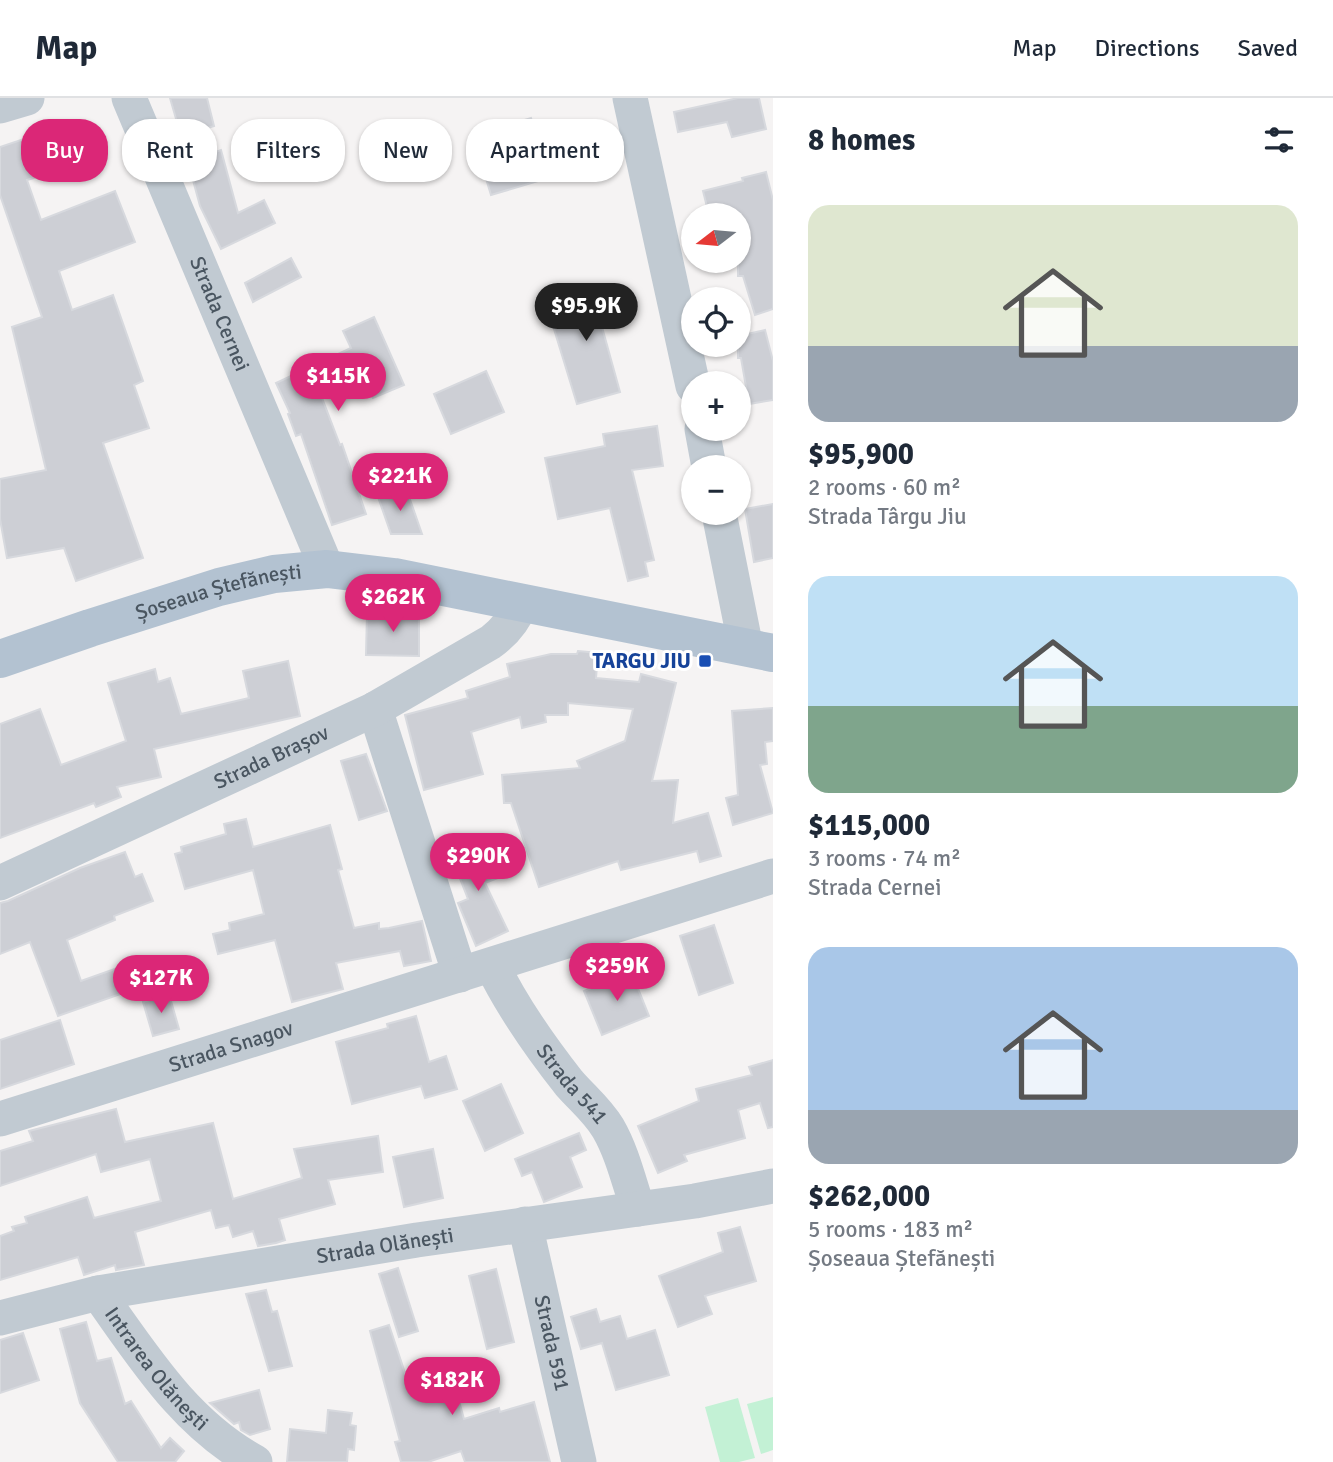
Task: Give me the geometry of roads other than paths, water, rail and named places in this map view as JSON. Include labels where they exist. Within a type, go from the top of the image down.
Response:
[{"type":"main road","name":"Șoseaua Ștefănești","points":[[0,659],[219,587],[274,574],[327,569],[367,572],[759,650]]},
{"type":"street","points":[[0,106],[27,98]]},
{"type":"street","name":"Strada Cernei","points":[[129,98],[327,569]]},
{"type":"street","points":[[629,98],[690,371]]},
{"type":"street","points":[[723,525],[759,650]]},
{"type":"street","name":"Strada Brașov","points":[[0,883],[375,709],[491,642],[506,631],[522,602]]},
{"type":"street","points":[[375,709],[476,970]]},
{"type":"street","name":"Strada Snagov","points":[[0,1119],[773,876]]},
{"type":"street","name":"Strada 541","points":[[476,970],[522,1020],[573,1087],[597,1111],[617,1146],[638,1209]]},
{"type":"street","name":"Strada Olănești","points":[[0,1318],[98,1293],[773,1186]]},
{"type":"street","name":"Strada 591","points":[[525,1224],[579,1462]]},
{"type":"street","name":"Intrarea Olănești","points":[[98,1293],[181,1404],[206,1430],[234,1451],[255,1462]]},
{"type":"place","name":"TARGU JIU","points":[[705,661]]}]
